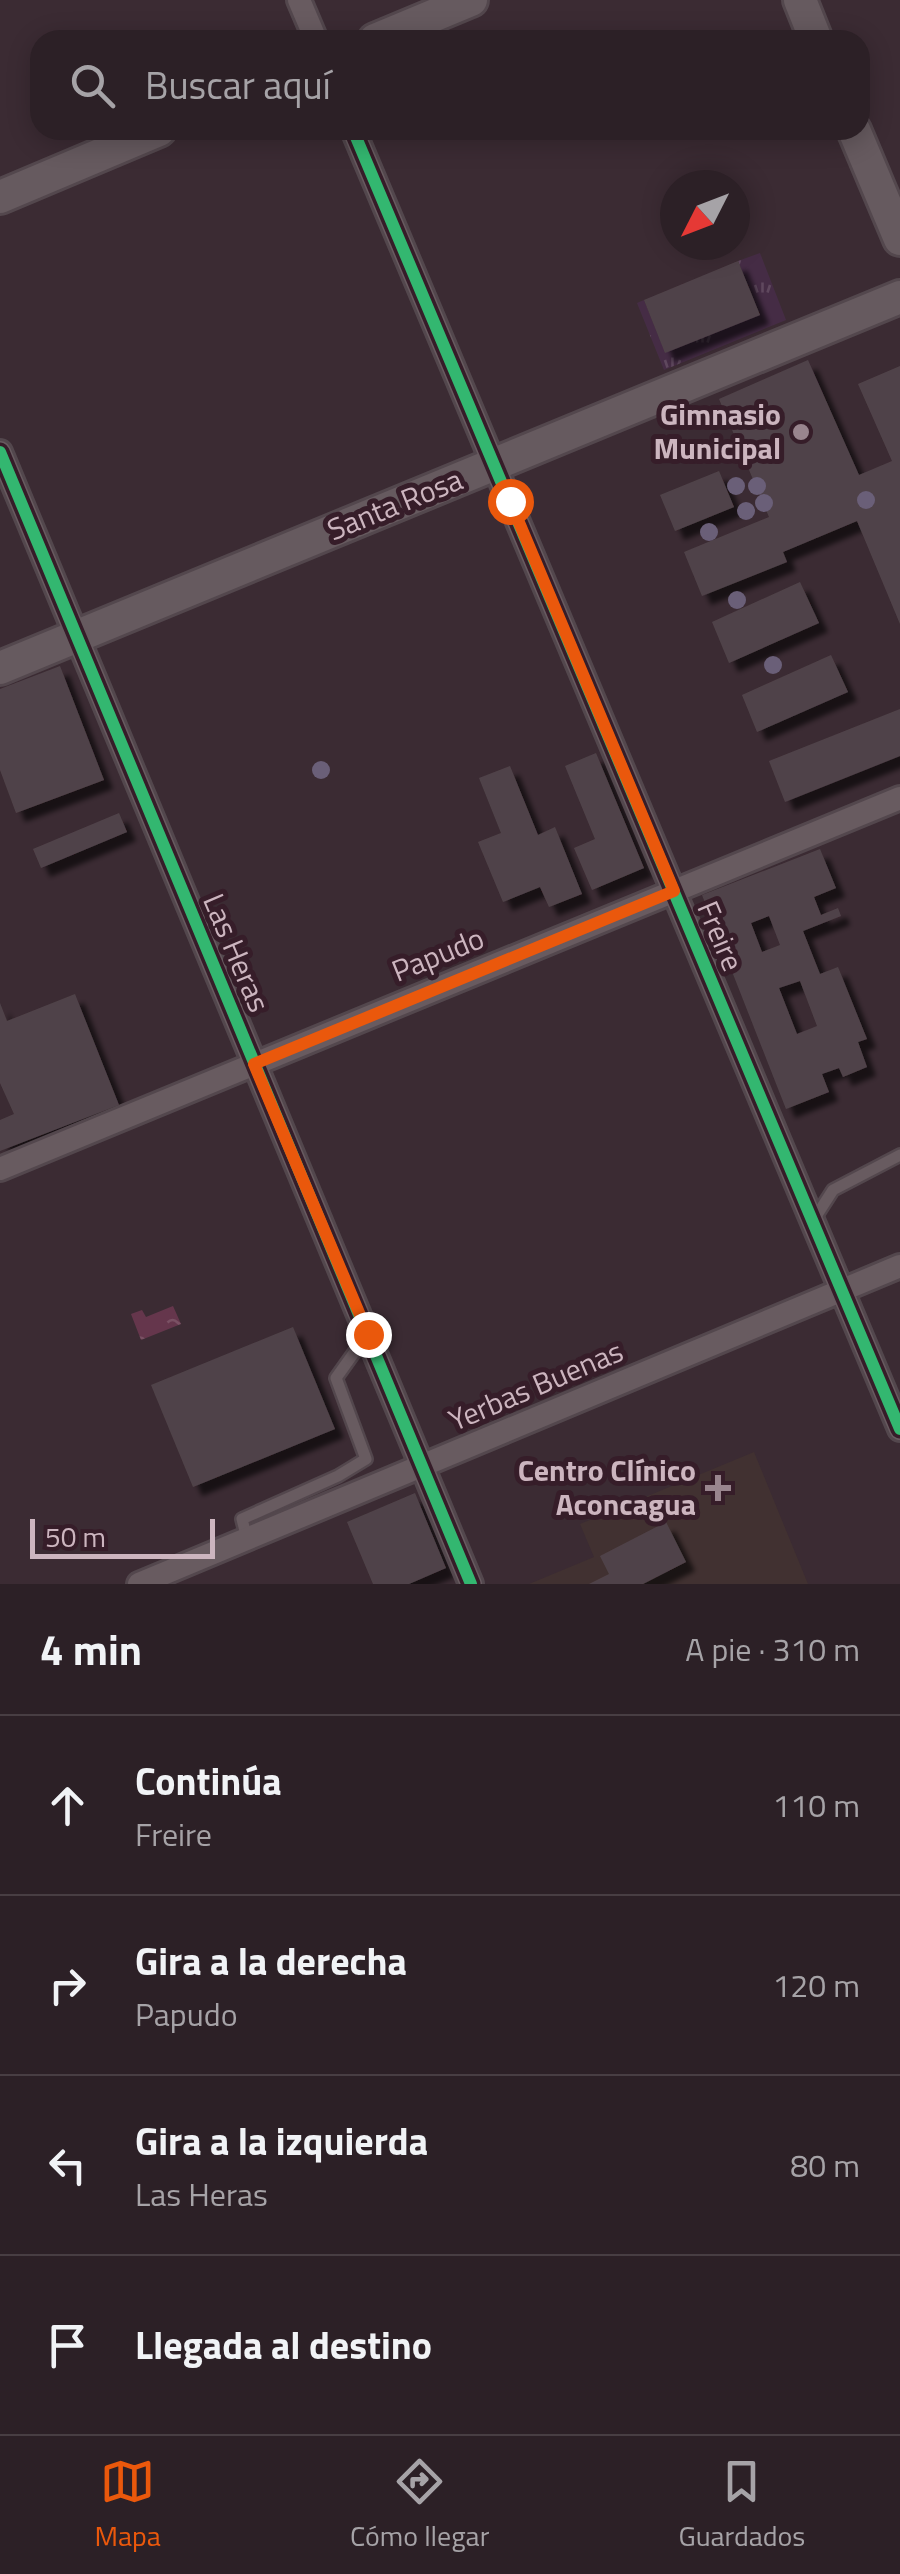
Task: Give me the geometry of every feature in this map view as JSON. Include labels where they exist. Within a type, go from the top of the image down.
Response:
[{"type":"main road","points":[[399,30],[471,0]]},
{"type":"main road","points":[[800,0],[812,30]]},
{"type":"main road","points":[[0,196],[135,140]]},
{"type":"main road","points":[[858,140],[900,239]]},
{"type":"main road","name":"Santa Rosa","points":[[0,668],[900,297]]},
{"type":"street","points":[[299,0],[312,30]]},
{"type":"street","name":"Freire","points":[[358,140],[900,1429]]},
{"type":"street","name":"Las Heras","points":[[0,452],[471,1584]]},
{"type":"street","name":"Papudo","points":[[0,1169],[900,798]]},
{"type":"street","name":"Yerbas Buenas","points":[[139,1584],[900,1266]]},
{"type":"lane","points":[[812,1221],[833,1190],[900,1155]]},
{"type":"lane","points":[[247,1539],[242,1519],[338,1476],[366,1459],[336,1378],[368,1334]]},
{"type":"shaded area","name":"Centro Clínico Aconcagua","points":[[754,1452],[808,1584],[529,1584],[594,1557],[580,1524]]},
{"type":"green space","points":[[760,253],[786,320],[664,370],[637,303],[644,300],[665,352],[760,314],[738,261],[750,260]]},
{"type":"water","points":[[173,1306],[181,1324],[141,1340],[131,1314],[142,1310],[146,1317]]},
{"type":"building","points":[[738,261],[760,315],[665,353],[644,300]]},
{"type":"building","points":[[808,360],[859,475],[892,461],[858,384],[900,366],[900,624],[857,521],[783,552],[787,562],[702,596],[684,552],[769,517],[719,399]]},
{"type":"building","points":[[719,471],[734,507],[675,531],[660,495]]},
{"type":"building","points":[[800,582],[819,623],[729,663],[712,622]]},
{"type":"building","points":[[831,655],[848,692],[757,732],[742,695]]},
{"type":"building","points":[[60,666],[104,780],[16,813],[0,770],[0,689]]},
{"type":"building","points":[[900,709],[900,756],[785,802],[769,761]]},
{"type":"building","points":[[596,753],[644,868],[592,890],[574,848],[595,839],[565,766]]},
{"type":"building","points":[[510,766],[538,835],[555,827],[582,894],[549,907],[540,887],[503,902],[478,842],[501,833],[479,778]]},
{"type":"building","points":[[119,813],[127,832],[41,868],[33,849]]},
{"type":"building","points":[[820,849],[836,888],[814,897],[821,915],[838,908],[841,916],[803,931],[820,974],[838,967],[867,1039],[858,1042],[867,1067],[843,1077],[839,1068],[822,1074],[829,1092],[786,1109],[702,895]],"holes":[[[769,916],[780,945],[762,952],[751,923]],[[800,981],[817,1026],[797,1034],[779,988]]]},
{"type":"building","points":[[75,994],[119,1105],[0,1151],[0,1120],[14,1114],[0,1083],[0,1003],[7,1021]]},
{"type":"building","points":[[293,1327],[335,1429],[193,1487],[151,1385]]},
{"type":"building","points":[[415,1493],[446,1568],[409,1584],[373,1584],[347,1522]]},
{"type":"building","points":[[666,1522],[686,1562],[643,1584],[589,1584],[609,1574],[600,1556]]},
{"type":"cycle path","points":[[357,140],[900,1429]]},
{"type":"cycle path","points":[[0,452],[471,1584]]},
{"type":"place","name":"Gimnasio Municipal","points":[[801,432]]},
{"type":"place","name":"Centro Clínico Aconcagua","points":[[718,1488]]},
{"type":"route","points":[[368,1334],[254,1064],[674,891],[510,501]]}]
